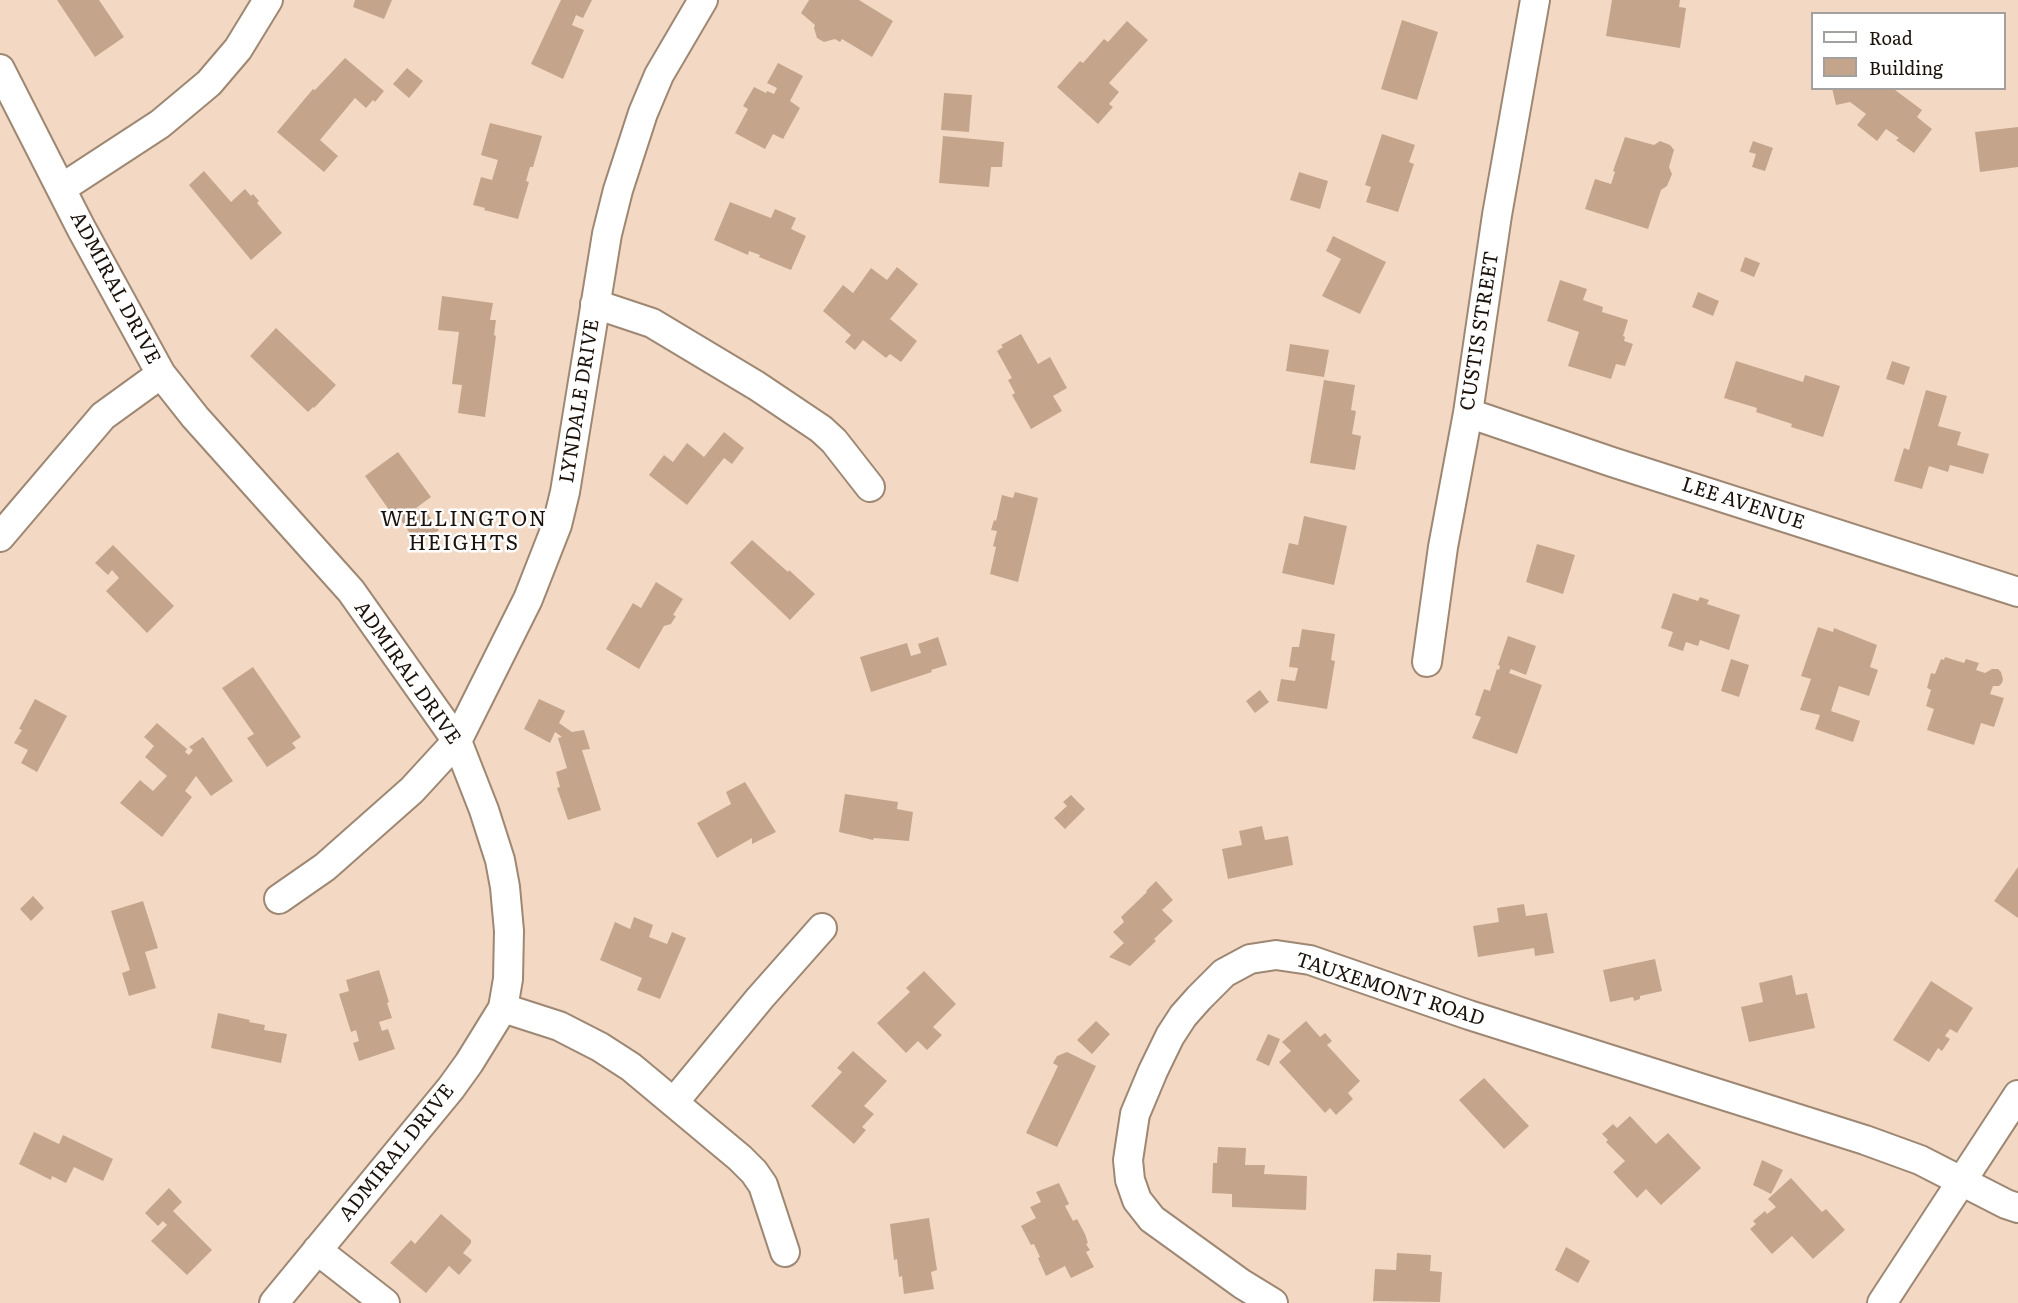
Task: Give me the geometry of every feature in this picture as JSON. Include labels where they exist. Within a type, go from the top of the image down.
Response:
[{"type":"street","points":[[62,188],[160,124],[208,83],[238,49],[267,0]]},
{"type":"street","name":"LYNDALE DRIVE","points":[[279,899],[325,867],[403,798],[457,741],[528,599],[557,525],[565,492],[607,234],[618,190],[643,113],[659,75],[704,0]]},
{"type":"street","name":"CUSTIS STREET","points":[[1426,662],[1443,547],[1468,413],[1497,215],[1535,0]]},
{"type":"street","name":"ADMIRAL DRIVE","points":[[0,69],[81,228],[161,374],[195,417],[351,591],[457,741],[484,810],[500,860],[509,931],[508,979],[503,1008],[470,1064],[273,1303]]},
{"type":"street","points":[[595,304],[652,324],[693,346],[757,386],[821,429],[834,441],[870,487]]},
{"type":"street","points":[[0,537],[103,416],[161,374]]},
{"type":"street","name":"LEE AVENUE","points":[[1468,413],[1612,462],[2018,592]]},
{"type":"street","points":[[674,1102],[760,998],[822,928]]},
{"type":"street","name":"TAUXEMONT ROAD","points":[[1273,1303],[1242,1284],[1152,1219],[1137,1200],[1130,1180],[1128,1160],[1135,1114],[1170,1036],[1183,1016],[1224,973],[1250,959],[1276,955],[1310,960],[1469,1015],[1864,1140],[1920,1160],[2018,1208]]},
{"type":"street","points":[[503,1008],[558,1026],[600,1047],[631,1067],[674,1102],[754,1172],[763,1185],[784,1252]]},
{"type":"street","points":[[1882,1303],[2018,1095]]},
{"type":"street","points":[[317,1250],[385,1303]]},
{"type":"building","points":[[57,0],[99,0],[124,37],[95,57]]},
{"type":"building","points":[[355,0],[392,0],[384,19],[353,7]]},
{"type":"building","points":[[561,0],[592,0],[583,18],[576,15],[572,25],[584,30],[563,79],[531,64]]},
{"type":"building","points":[[809,0],[859,0],[893,21],[872,57],[842,39],[840,42],[835,39],[824,42],[817,38],[815,25],[801,13]]},
{"type":"building","points":[[1612,0],[1680,0],[1679,7],[1686,8],[1680,48],[1606,36]]},
{"type":"building","points":[[1402,20],[1438,32],[1417,100],[1381,89]]},
{"type":"building","points":[[1127,21],[1148,40],[1109,83],[1119,92],[1109,104],[1113,107],[1098,124],[1057,87],[1080,61],[1083,63],[1104,39],[1108,42]]},
{"type":"building","points":[[345,58],[384,91],[375,102],[373,100],[366,108],[355,98],[320,140],[338,156],[324,172],[277,132],[313,89],[315,90]]},
{"type":"building","points":[[778,63],[803,76],[790,101],[800,108],[783,139],[773,134],[765,149],[735,133],[748,109],[743,106],[754,87],[774,94],[777,88],[767,83]]},
{"type":"building","points":[[407,68],[423,81],[409,98],[393,84]]},
{"type":"building","points":[[1832,90],[1895,90],[1922,110],[1917,117],[1932,129],[1914,153],[1896,140],[1899,138],[1886,129],[1877,141],[1857,125],[1866,114],[1850,102],[1836,105]]},
{"type":"building","points":[[944,93],[972,95],[969,132],[941,130]]},
{"type":"building","points":[[490,123],[542,136],[533,167],[530,167],[526,181],[529,182],[518,219],[473,205],[481,177],[492,180],[498,160],[481,155]]},
{"type":"building","points":[[2018,127],[2018,167],[1980,172],[1975,132]]},
{"type":"building","points":[[1382,134],[1415,145],[1409,162],[1414,164],[1398,212],[1366,202],[1371,187],[1365,185]]},
{"type":"building","points":[[943,136],[1004,142],[1002,167],[991,167],[989,187],[939,183]]},
{"type":"building","points":[[1625,137],[1654,145],[1660,141],[1670,145],[1674,150],[1669,167],[1672,174],[1667,186],[1661,190],[1648,229],[1585,209],[1595,179],[1611,184]]},
{"type":"building","points":[[1753,141],[1773,148],[1765,171],[1752,167],[1756,154],[1749,152]]},
{"type":"building","points":[[204,171],[231,202],[245,189],[251,196],[253,194],[259,201],[257,203],[282,233],[251,260],[189,185]]},
{"type":"building","points":[[1299,172],[1328,181],[1320,209],[1290,200]]},
{"type":"building","points":[[730,202],[771,218],[775,209],[796,218],[791,229],[806,236],[791,270],[759,257],[760,255],[749,251],[748,255],[714,240]]},
{"type":"building","points":[[1333,236],[1386,262],[1360,314],[1322,296],[1341,259],[1326,251]]},
{"type":"building","points":[[1745,257],[1760,263],[1754,277],[1740,271]]},
{"type":"building","points":[[897,267],[918,284],[890,319],[917,341],[901,362],[890,354],[886,358],[863,340],[855,350],[845,342],[851,335],[823,311],[843,285],[853,293],[871,268],[887,280]]},
{"type":"building","points":[[1560,280],[1587,289],[1583,300],[1603,307],[1602,312],[1628,320],[1623,336],[1624,341],[1633,344],[1625,366],[1616,364],[1611,379],[1568,366],[1579,332],[1547,321]]},
{"type":"building","points":[[1698,292],[1719,301],[1713,316],[1692,307]]},
{"type":"building","points":[[442,296],[493,303],[490,320],[496,320],[494,335],[496,336],[485,417],[458,413],[462,385],[452,384],[459,332],[438,330]]},
{"type":"building","points":[[276,328],[336,385],[308,412],[250,356]]},
{"type":"building","points":[[1021,334],[1038,364],[1050,357],[1067,388],[1053,396],[1062,411],[1031,429],[1012,395],[1015,393],[1008,380],[1012,378],[997,351],[1003,347],[1001,345]]},
{"type":"building","points":[[1290,344],[1329,350],[1324,377],[1286,371]]},
{"type":"building","points":[[1736,361],[1803,382],[1805,375],[1840,386],[1823,437],[1791,427],[1792,424],[1756,412],[1757,408],[1724,398]]},
{"type":"building","points":[[1892,361],[1910,367],[1904,385],[1886,379]]},
{"type":"building","points":[[1324,380],[1355,385],[1351,410],[1356,411],[1352,434],[1361,436],[1355,470],[1310,463]]},
{"type":"building","points":[[1926,390],[1947,396],[1938,426],[1961,432],[1957,445],[1989,454],[1983,474],[1950,465],[1948,472],[1929,466],[1922,489],[1894,481],[1904,448],[1909,450]]},
{"type":"building","points":[[724,432],[744,448],[732,464],[724,458],[687,505],[649,475],[664,455],[673,462],[687,443],[704,457]]},
{"type":"building","points":[[398,452],[431,497],[416,508],[423,517],[427,513],[439,530],[418,545],[400,519],[397,521],[365,476]]},
{"type":"building","points":[[1015,492],[1038,498],[1018,582],[990,574],[996,547],[993,546],[997,531],[991,530],[994,520],[996,521],[1002,495],[1013,498]]},
{"type":"building","points":[[1304,516],[1347,526],[1334,585],[1282,573],[1289,543],[1298,545]]},
{"type":"building","points":[[752,540],[815,594],[790,620],[730,563]]},
{"type":"building","points":[[1537,544],[1575,555],[1563,594],[1526,582]]},
{"type":"building","points":[[113,545],[174,606],[147,633],[106,591],[119,578],[112,570],[108,575],[95,563]]},
{"type":"building","points":[[656,582],[683,599],[673,615],[676,616],[671,624],[664,626],[639,669],[606,649],[633,603],[641,608]]},
{"type":"building","points":[[1673,593],[1698,601],[1700,597],[1709,600],[1707,604],[1740,615],[1729,650],[1700,640],[1698,646],[1686,642],[1683,651],[1668,646],[1673,632],[1661,628]]},
{"type":"building","points":[[1818,627],[1833,632],[1834,628],[1877,645],[1870,667],[1878,670],[1869,696],[1839,686],[1831,711],[1860,721],[1853,742],[1815,729],[1820,715],[1800,710],[1811,679],[1801,676]]},
{"type":"building","points":[[1302,629],[1335,634],[1331,660],[1335,661],[1327,709],[1277,701],[1281,679],[1295,681],[1298,668],[1289,667],[1292,647],[1299,647]]},
{"type":"building","points":[[1508,636],[1536,646],[1526,675],[1511,669],[1509,673],[1542,685],[1517,754],[1472,738],[1481,717],[1475,715],[1484,689],[1490,691],[1497,669],[1499,670],[1498,665]]},
{"type":"building","points":[[938,637],[947,665],[871,692],[860,657],[907,643],[911,656],[921,653],[918,644]]},
{"type":"building","points":[[1945,657],[1964,663],[1966,659],[1979,663],[1976,670],[1985,673],[1992,669],[1998,669],[2001,672],[2002,683],[1999,686],[1993,686],[1990,694],[2004,698],[1994,727],[1981,723],[1974,745],[1927,730],[1934,709],[1926,706],[1931,690],[1927,688],[1931,673],[1935,674],[1941,659],[1944,660]]},
{"type":"building","points":[[1731,659],[1749,665],[1739,697],[1721,691]]},
{"type":"building","points":[[253,667],[301,737],[292,743],[296,748],[267,767],[247,738],[254,734],[222,688]]},
{"type":"building","points":[[1260,690],[1269,702],[1255,713],[1246,701]]},
{"type":"building","points":[[35,699],[67,716],[37,772],[21,763],[28,750],[14,743]]},
{"type":"building","points":[[539,699],[565,711],[559,723],[572,732],[584,730],[590,749],[582,750],[601,810],[568,820],[557,788],[560,787],[556,772],[567,768],[558,738],[562,737],[555,732],[550,743],[524,729]]},
{"type":"building","points":[[157,723],[187,749],[185,752],[189,755],[193,750],[189,747],[203,737],[233,781],[211,796],[196,776],[185,791],[192,797],[162,837],[120,803],[140,780],[153,791],[167,776],[145,757],[154,746],[144,737]]},
{"type":"building","points":[[745,782],[776,832],[752,844],[752,838],[717,858],[697,823],[731,804],[726,792]]},
{"type":"building","points":[[845,794],[898,802],[897,809],[913,812],[909,841],[874,838],[873,840],[839,832]]},
{"type":"building","points":[[1071,795],[1085,809],[1065,829],[1054,818],[1067,806],[1063,802]]},
{"type":"building","points":[[1262,826],[1265,840],[1288,836],[1293,865],[1228,879],[1222,849],[1242,845],[1239,831]]},
{"type":"building","points":[[2018,867],[2018,918],[1994,901]]},
{"type":"building","points":[[1156,881],[1173,900],[1162,910],[1173,921],[1130,966],[1109,957],[1124,943],[1113,932],[1124,922],[1121,917]]},
{"type":"building","points":[[33,896],[44,908],[31,921],[20,909]]},
{"type":"building","points":[[143,901],[158,948],[145,952],[156,988],[129,996],[122,973],[130,970],[111,911]]},
{"type":"building","points":[[1524,904],[1526,916],[1547,913],[1554,953],[1535,956],[1534,948],[1478,957],[1473,926],[1499,922],[1497,908]]},
{"type":"building","points":[[634,917],[653,925],[649,937],[667,944],[672,932],[686,938],[660,999],[637,990],[642,978],[600,960],[615,922],[630,929]]},
{"type":"building","points":[[1655,959],[1662,991],[1640,996],[1640,999],[1634,1001],[1633,997],[1610,1002],[1603,970]]},
{"type":"building","points":[[379,970],[392,1018],[379,1022],[382,1031],[388,1029],[395,1049],[359,1061],[353,1043],[359,1041],[356,1030],[351,1032],[339,994],[349,991],[346,980]]},
{"type":"building","points":[[924,971],[956,1004],[933,1027],[942,1035],[927,1050],[918,1041],[906,1053],[877,1023],[910,992],[906,988]]},
{"type":"building","points":[[1792,975],[1796,995],[1807,993],[1815,1028],[1749,1042],[1741,1007],[1763,1002],[1759,983]]},
{"type":"building","points":[[1931,981],[1973,1008],[1957,1033],[1950,1029],[1945,1036],[1950,1039],[1942,1051],[1938,1048],[1929,1062],[1893,1040]]},
{"type":"building","points":[[218,1013],[265,1025],[264,1030],[287,1034],[281,1063],[211,1048]]},
{"type":"building","points":[[1096,1021],[1110,1034],[1092,1054],[1077,1040]]},
{"type":"building","points":[[1306,1021],[1320,1037],[1325,1033],[1332,1041],[1327,1045],[1360,1081],[1348,1093],[1353,1099],[1336,1115],[1330,1108],[1325,1113],[1279,1062],[1291,1051],[1282,1042]]},
{"type":"building","points":[[1268,1034],[1280,1039],[1269,1066],[1256,1060]]},
{"type":"building","points":[[853,1051],[887,1081],[864,1106],[874,1114],[862,1127],[866,1130],[854,1144],[811,1106],[842,1072],[837,1068]]},
{"type":"building","points":[[1067,1052],[1096,1066],[1057,1147],[1026,1133],[1058,1066],[1053,1063],[1057,1056]]},
{"type":"building","points":[[1484,1078],[1529,1126],[1504,1149],[1459,1100]]},
{"type":"building","points":[[1630,1116],[1656,1144],[1668,1133],[1701,1168],[1661,1205],[1646,1189],[1637,1198],[1613,1172],[1625,1161],[1606,1142],[1608,1140],[1602,1134],[1613,1124],[1617,1128]]},
{"type":"building","points":[[34,1132],[59,1144],[63,1135],[113,1159],[103,1181],[74,1167],[66,1183],[52,1176],[51,1180],[19,1164]]},
{"type":"building","points":[[1218,1147],[1246,1148],[1245,1165],[1265,1165],[1264,1174],[1307,1176],[1306,1210],[1232,1207],[1232,1194],[1212,1193],[1213,1163],[1217,1163]]},
{"type":"building","points":[[1762,1160],[1783,1170],[1771,1194],[1753,1185]]},
{"type":"building","points":[[1791,1178],[1822,1212],[1826,1209],[1845,1230],[1813,1259],[1792,1236],[1772,1254],[1750,1229],[1756,1224],[1753,1221],[1765,1211],[1767,1214],[1776,1207],[1768,1199]]},
{"type":"building","points":[[1059,1183],[1069,1204],[1065,1206],[1073,1221],[1077,1219],[1085,1234],[1088,1243],[1086,1244],[1090,1250],[1086,1252],[1094,1267],[1071,1278],[1065,1266],[1046,1276],[1034,1244],[1031,1245],[1021,1226],[1036,1218],[1030,1207],[1041,1202],[1036,1192]]},
{"type":"building","points":[[169,1188],[182,1202],[173,1211],[212,1250],[187,1275],[151,1241],[167,1225],[163,1221],[158,1226],[145,1213]]},
{"type":"building","points":[[441,1214],[471,1240],[463,1253],[472,1260],[459,1275],[449,1266],[426,1293],[390,1263],[411,1240],[415,1244]]},
{"type":"building","points":[[929,1218],[937,1270],[931,1272],[934,1289],[904,1294],[897,1259],[894,1260],[890,1224]]},
{"type":"building","points":[[1566,1247],[1590,1261],[1578,1283],[1555,1270]]},
{"type":"building","points":[[1397,1253],[1431,1255],[1430,1271],[1442,1272],[1440,1302],[1373,1301],[1375,1269],[1396,1270]]},
{"type":"district","name":"WELLINGTON HEIGHTS","points":[[464,532]]}]
